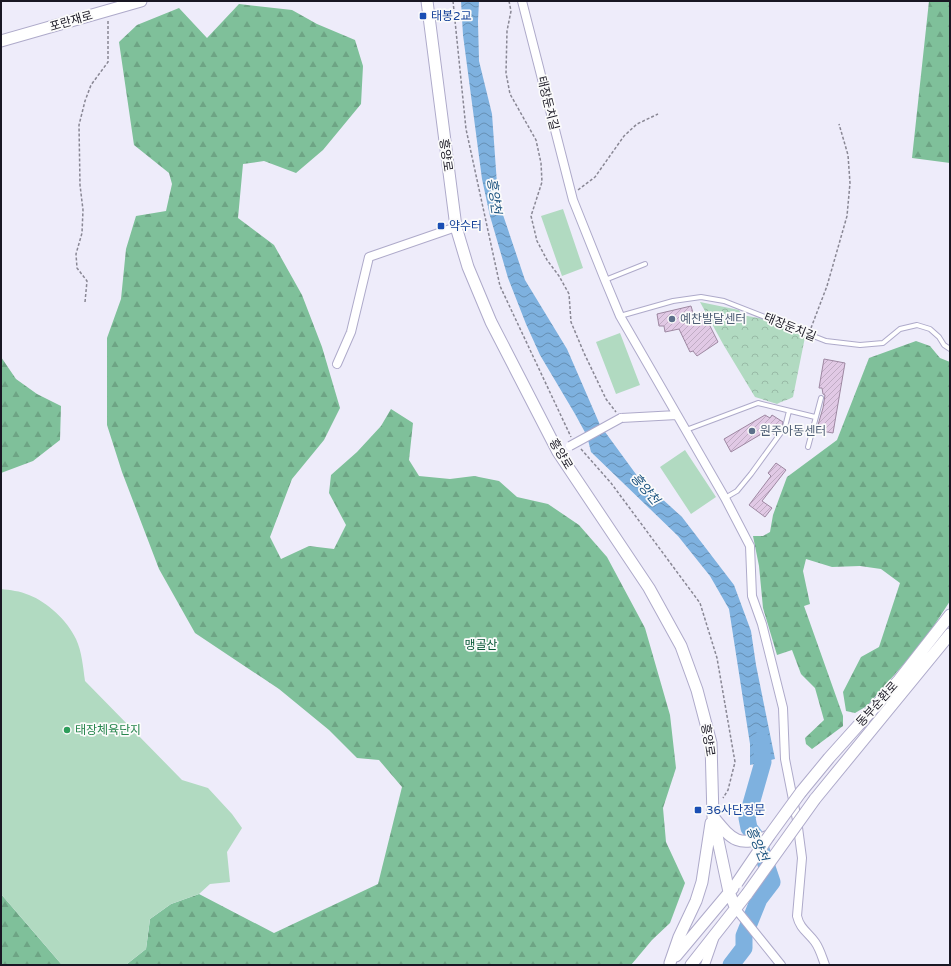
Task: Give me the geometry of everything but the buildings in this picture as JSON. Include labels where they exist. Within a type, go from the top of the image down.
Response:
[{"type":"street","name":"포란재로","points":[[1,40],[141,1]]},
{"type":"street","name":"흥양로","points":[[427,1],[456,227],[468,267],[492,322],[558,452],[649,588],[681,646],[697,690],[711,743],[712,816],[729,892],[739,913]]},
{"type":"street","name":"태장둔치길","points":[[522,1],[573,200],[620,316],[725,498],[750,546],[752,596],[762,624],[783,708],[785,759],[797,820],[802,858],[797,916],[799,925],[815,942],[825,965]]},
{"type":"street","points":[[337,364],[351,332],[369,257],[456,227]]},
{"type":"street","points":[[558,452],[621,418],[677,415]]},
{"type":"street","name":"동부순환로","points":[[729,892],[737,883],[801,792],[829,758],[899,680],[950,615]]},
{"type":"street","name":"동부순환로","points":[[739,913],[747,894],[815,799],[950,634]]},
{"type":"street","points":[[712,816],[728,835],[737,840],[745,842],[758,840],[769,836]]},
{"type":"street","points":[[669,964],[679,937],[696,901],[702,882],[712,816]]},
{"type":"street","points":[[669,964],[729,892]]},
{"type":"street","points":[[691,965],[715,934],[739,913],[770,949],[781,965]]},
{"type":"street","points":[[705,965],[715,934]]},
{"type":"lane","points":[[605,280],[646,264]]},
{"type":"lane","name":"태장둔치길","points":[[620,316],[673,301],[701,297],[724,301],[826,341],[860,345],[883,343],[900,329],[917,325],[930,329],[939,337],[944,345],[950,349]]},
{"type":"lane","points":[[808,447],[821,398]]},
{"type":"lane","points":[[686,430],[758,403],[815,417]]},
{"type":"lane","points":[[725,498],[737,491],[751,474],[785,427],[789,411]]},
{"type":"path","points":[[453,1],[466,129],[500,286],[573,443],[611,483],[700,603],[717,658],[735,762],[728,790],[712,816]]},
{"type":"path","points":[[509,1],[511,11],[507,31],[506,73],[508,87],[510,94],[536,140],[541,163],[542,182],[531,216],[537,241],[546,260],[559,276],[569,294],[571,322],[581,347],[606,399],[621,418]]},
{"type":"path","points":[[85,302],[86,281],[77,268],[76,254],[82,233],[83,210],[80,185],[80,125],[90,85],[108,62],[108,10]]},
{"type":"path","points":[[573,200],[578,190],[595,177],[624,136],[637,124],[658,114]]},
{"type":"path","points":[[809,334],[827,286],[847,216],[850,183],[848,155],[839,124]]},
{"type":"green space","points":[[929,1],[950,1],[950,163],[912,158]]},
{"type":"green space","name":"맹골산","points":[[239,4],[292,10],[317,24],[355,40],[363,66],[361,104],[323,150],[296,173],[264,161],[243,164],[238,218],[274,245],[302,295],[322,347],[340,408],[324,440],[292,479],[270,537],[281,559],[309,546],[334,549],[346,525],[329,493],[331,475],[357,452],[381,426],[391,409],[413,423],[409,460],[419,476],[450,479],[474,476],[499,481],[517,497],[548,504],[579,525],[607,557],[645,628],[670,715],[676,768],[663,808],[666,842],[685,883],[670,923],[652,940],[631,965],[122,965],[127,964],[146,949],[150,919],[171,904],[199,894],[274,933],[378,884],[402,787],[379,760],[357,758],[329,730],[279,689],[195,633],[159,569],[122,472],[107,425],[107,338],[121,299],[126,249],[136,216],[166,211],[172,184],[169,173],[134,145],[119,42],[137,25],[179,8],[207,38]]},
{"type":"green space","points":[[563,209],[583,268],[562,276],[541,216]]},
{"type":"green space","points":[[700,302],[739,310],[742,315],[764,319],[805,337],[793,397],[777,404],[755,397]]},
{"type":"green space","points":[[620,333],[640,385],[616,394],[596,342]]},
{"type":"green space","points":[[916,341],[930,346],[940,358],[950,362],[950,601],[924,641],[867,706],[855,713],[846,711],[843,692],[861,657],[879,647],[900,583],[881,569],[860,566],[832,567],[806,559],[803,571],[810,604],[804,606],[843,716],[843,726],[812,749],[806,744],[805,738],[824,720],[815,688],[801,674],[792,650],[777,655],[763,608],[759,566],[753,536],[763,536],[770,532],[773,515],[787,477],[837,440],[869,358]]},
{"type":"green space","points":[[1,357],[16,379],[37,394],[61,406],[60,440],[33,461],[1,473]]},
{"type":"green space","points":[[685,450],[716,497],[691,514],[660,467]]},
{"type":"green space","name":"태장체육단지","points":[[1,589],[29,595],[43,602],[56,612],[76,639],[81,654],[85,681],[182,780],[208,788],[232,814],[242,828],[227,852],[230,882],[210,884],[199,894],[171,904],[150,919],[146,949],[127,964],[62,965],[1,894]]},
{"type":"green space","points":[[1,894],[62,965],[1,965]]},
{"type":"water","points":[[461,1],[479,1],[479,61],[492,114],[497,184],[501,209],[525,280],[567,349],[600,425],[638,477],[682,517],[734,585],[751,631],[756,665],[775,759],[750,765],[750,744],[729,609],[710,576],[678,536],[591,452],[587,436],[540,355],[526,324],[508,278],[490,216],[482,179],[463,35]]},
{"type":"waterway","name":"흥양천","points":[[731,965],[744,948],[744,936],[759,899],[772,882],[758,840],[749,828],[747,818],[763,762],[761,740]]},
{"type":"place","name":"태봉2교","points":[[423,16]]},
{"type":"place","name":"약수터","points":[[441,226]]},
{"type":"place","name":"예찬발달센터","points":[[672,319]]},
{"type":"place","name":"원주아동센터","points":[[752,431]]},
{"type":"place","name":"태장체육단지","points":[[67,730]]},
{"type":"place","name":"36사단정문","points":[[698,810]]}]
